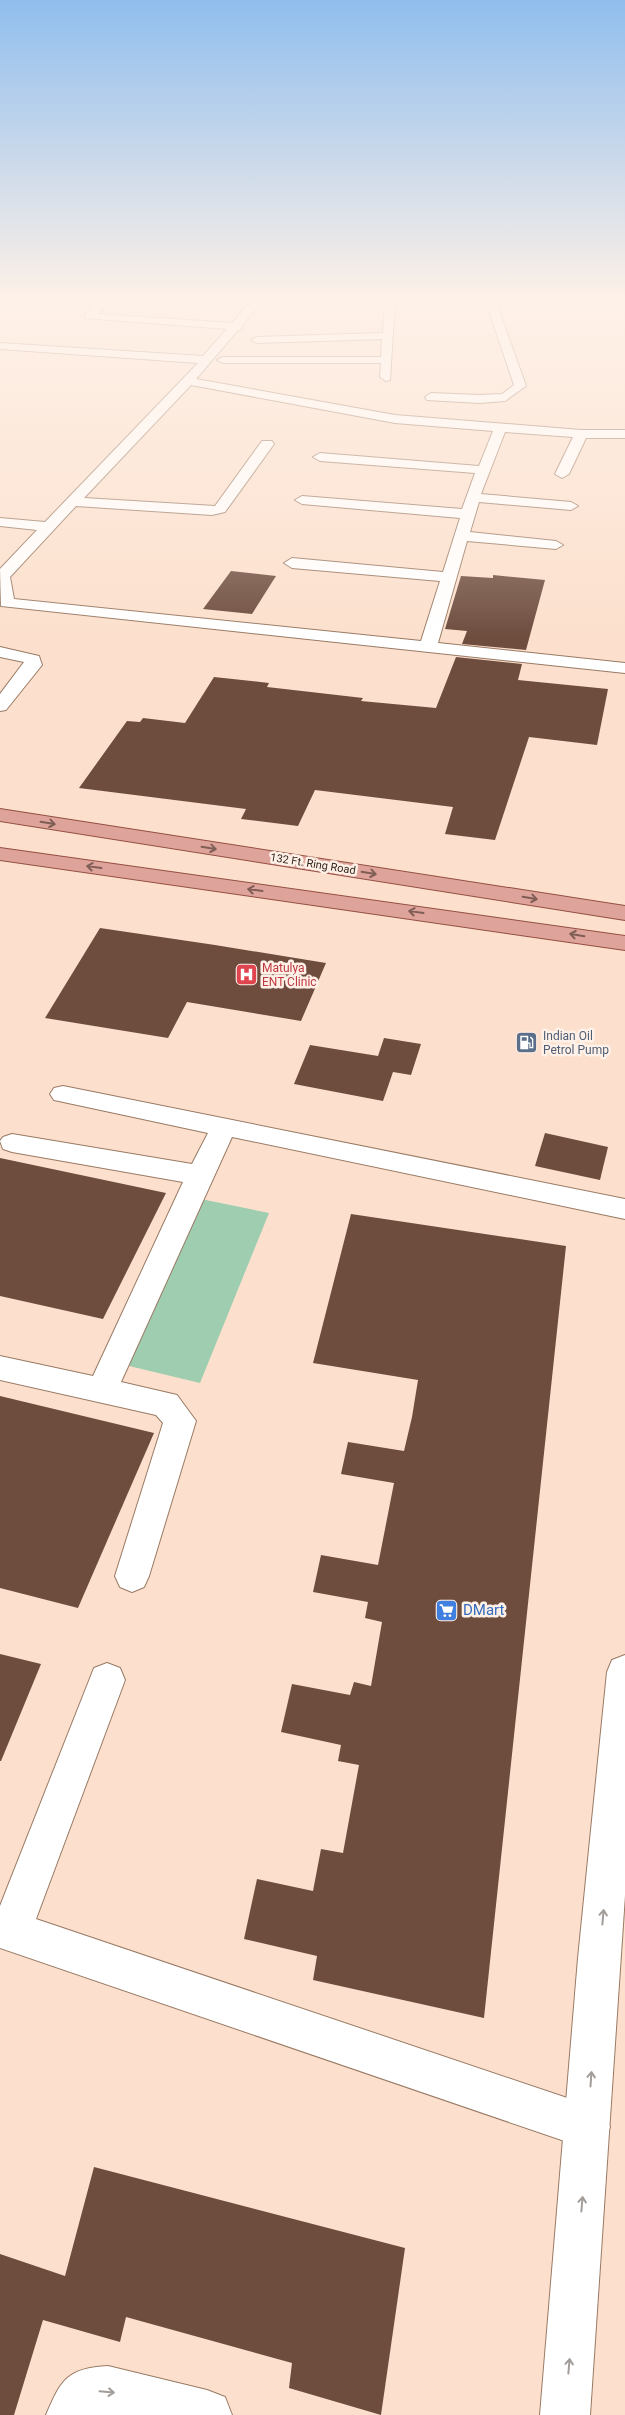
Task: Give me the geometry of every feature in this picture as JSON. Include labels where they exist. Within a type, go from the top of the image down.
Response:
[{"type":"main road","name":"132 Ft. Ring Road","points":[[0,815],[625,913]]},
{"type":"main road","points":[[0,854],[625,943]]},
{"type":"street","points":[[159,412],[2,576],[7,603],[625,668]]},
{"type":"street","points":[[355,412],[395,419],[500,428],[582,434],[625,434]]},
{"type":"street","points":[[428,647],[467,514],[500,428]]},
{"type":"street","points":[[562,474],[582,434]]},
{"type":"street","points":[[73,502],[212,512],[220,509],[267,444]]},
{"type":"street","points":[[320,457],[484,470]]},
{"type":"street","points":[[473,497],[571,506]]},
{"type":"street","points":[[302,500],[467,514]]},
{"type":"street","points":[[0,522],[49,527]]},
{"type":"street","points":[[461,536],[556,545]]},
{"type":"street","points":[[292,562],[449,577]]},
{"type":"street","points":[[0,652],[27,656],[33,660],[33,665],[0,706]]},
{"type":"street","points":[[63,1094],[625,1209]]},
{"type":"street","points":[[102,1390],[200,1175],[224,1127]]},
{"type":"street","points":[[12,1143],[200,1175]]},
{"type":"street","points":[[0,1368],[166,1404],[180,1421],[132,1576]]},
{"type":"street","points":[[565,2415],[588,2127],[599,1958],[623,1724],[625,1672]]},
{"type":"street","points":[[107,1680],[6,1928],[588,2127]]},
{"type":"street","points":[[71,2415],[87,2392],[108,2391],[208,2415]]},
{"type":"green space","points":[[201,1199],[269,1213],[200,1383],[125,1365]]},
{"type":"building","points":[[231,571],[276,576],[252,614],[203,609]]},
{"type":"building","points":[[493,575],[545,580],[526,650],[462,644],[467,631],[445,629],[461,576],[493,578]]},
{"type":"building","points":[[456,657],[522,664],[518,680],[608,689],[597,745],[529,737],[495,840],[445,834],[453,807],[315,790],[298,826],[241,819],[246,809],[79,788],[127,721],[140,722],[143,718],[185,723],[214,677],[269,683],[267,687],[363,698],[361,701],[436,708]]},
{"type":"building","points":[[100,928],[326,963],[301,1021],[187,1002],[168,1038],[45,1018]]},
{"type":"building","points":[[384,1038],[421,1044],[411,1075],[393,1072],[383,1101],[294,1084],[310,1045],[378,1056]]},
{"type":"building","points":[[545,1133],[608,1147],[600,1180],[535,1166]]},
{"type":"building","points":[[0,1158],[166,1193],[103,1319],[0,1296]]},
{"type":"building","name":"DMart","points":[[351,1214],[566,1246],[484,2018],[313,1980],[317,1956],[244,1939],[257,1879],[313,1891],[321,1849],[343,1853],[359,1765],[338,1761],[341,1745],[281,1732],[292,1684],[350,1695],[354,1682],[371,1686],[382,1622],[365,1618],[368,1602],[313,1592],[321,1555],[378,1565],[394,1483],[341,1474],[348,1442],[404,1451],[418,1380],[313,1363]]},
{"type":"building","points":[[0,1396],[154,1433],[78,1608],[0,1588]]},
{"type":"building","points":[[0,1654],[41,1664],[1,1761],[0,1761]]},
{"type":"building","points":[[94,2167],[405,2248],[381,2415],[289,2388],[292,2363],[126,2317],[120,2342],[43,2320],[14,2415],[0,2415],[0,2254],[65,2276]]},
{"type":"place","name":"Matulya ENT Clinic","points":[[246,975]]},
{"type":"place","name":"Indian Oil Petrol Pump","points":[[527,1043]]},
{"type":"place","name":"DMart","points":[[447,1610]]}]
